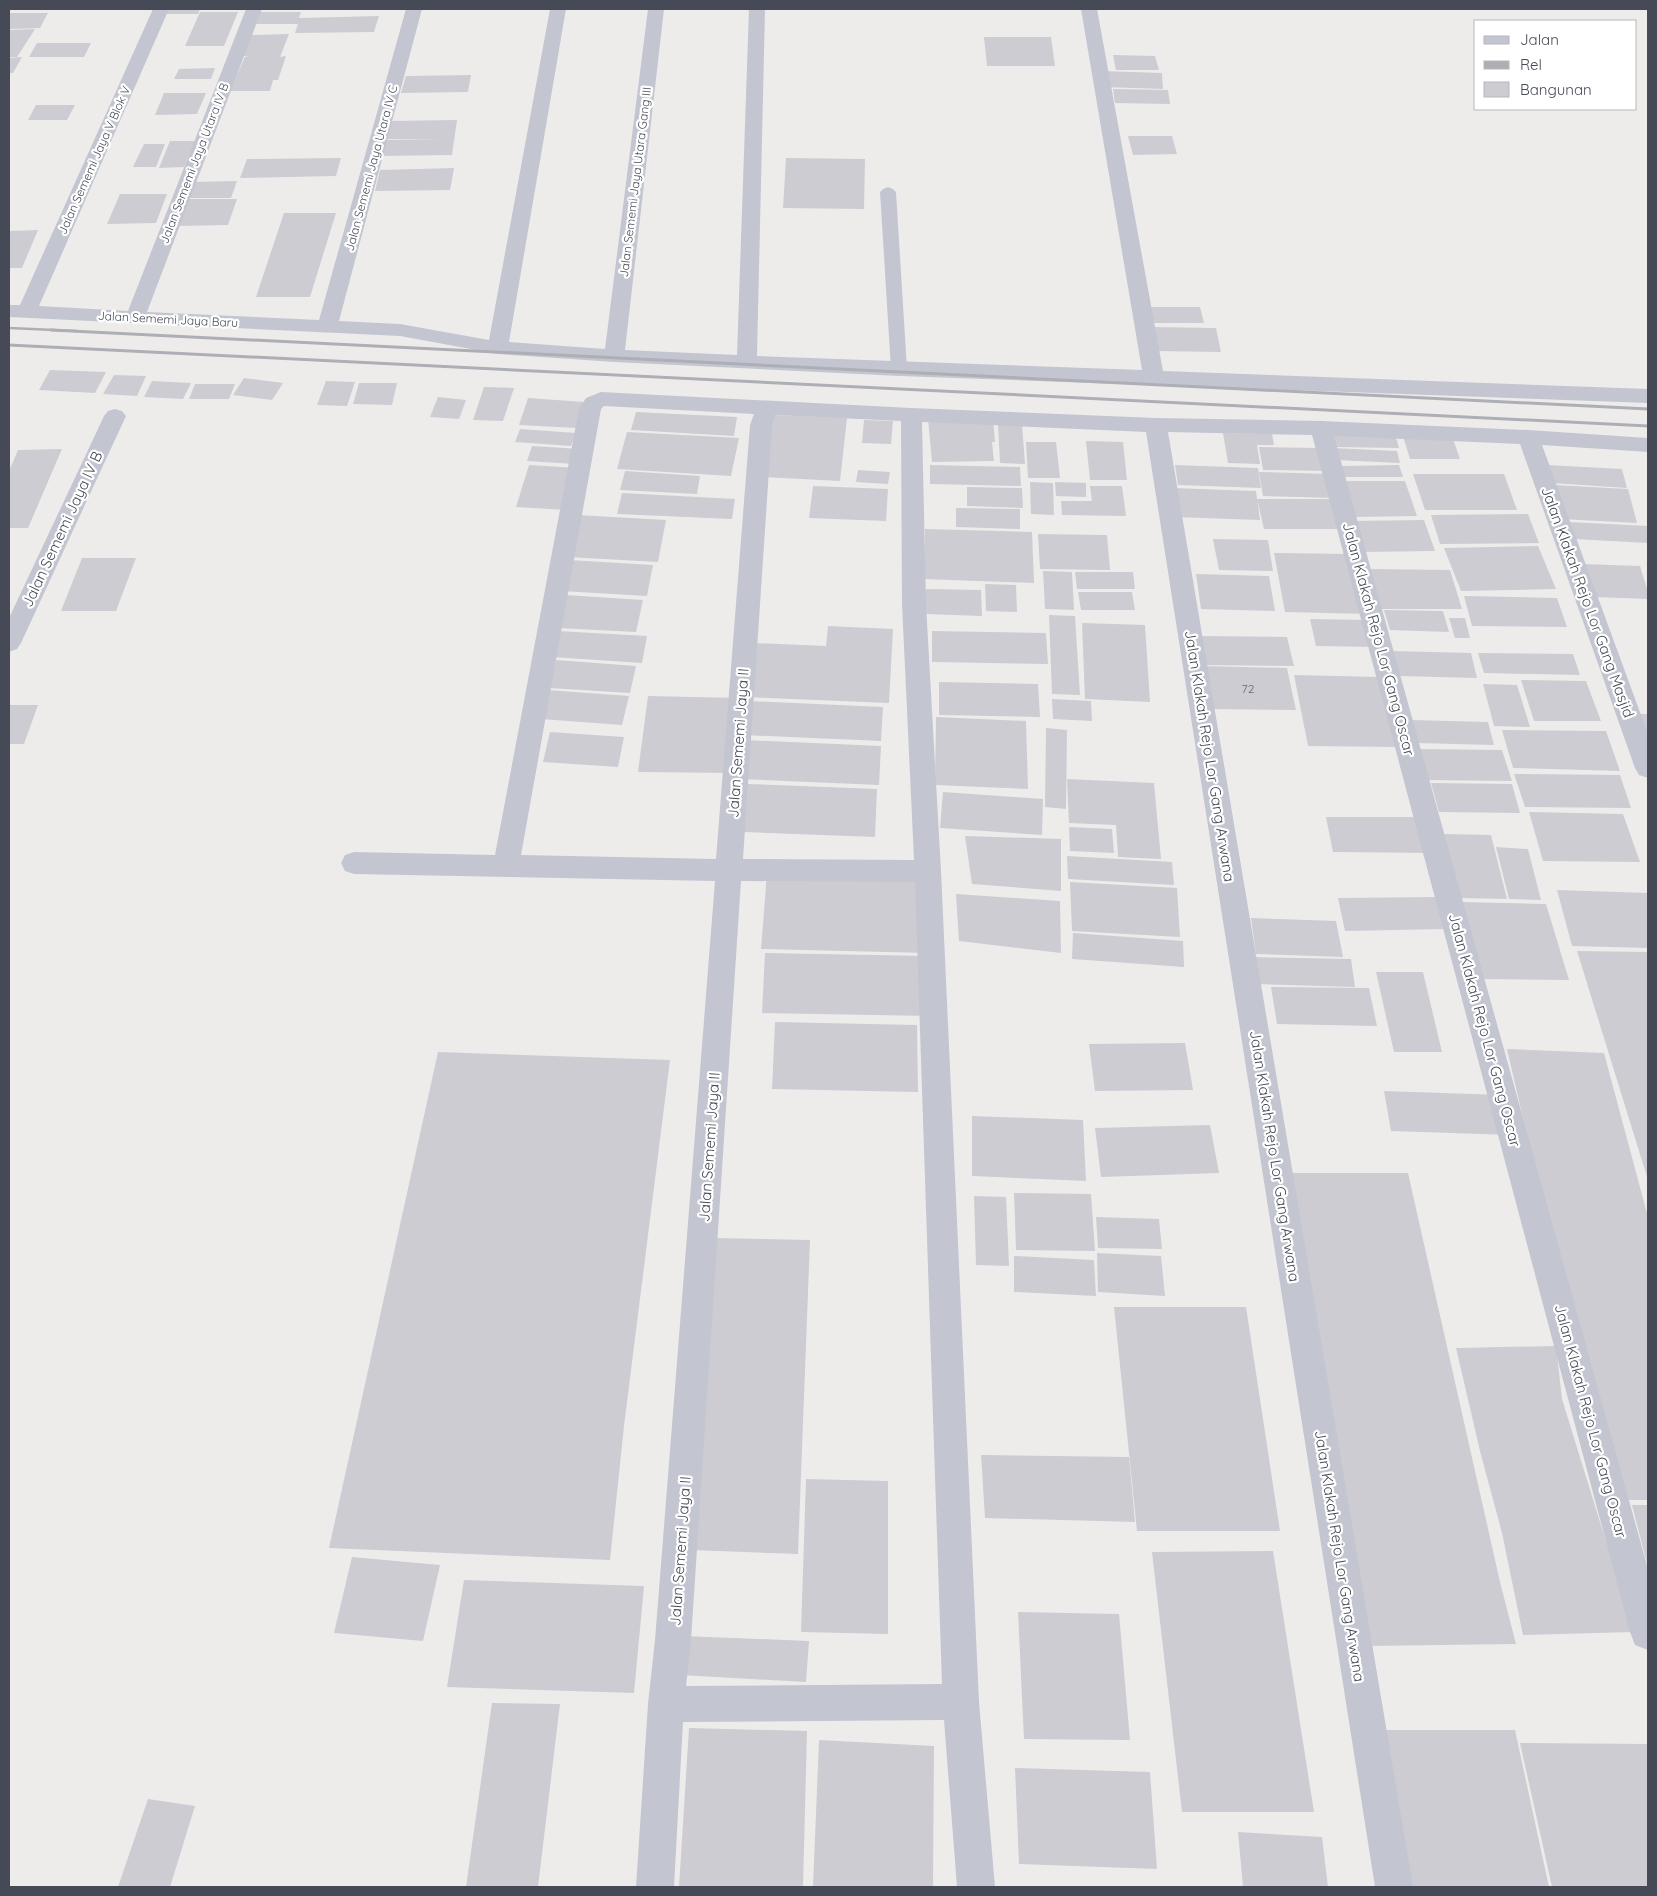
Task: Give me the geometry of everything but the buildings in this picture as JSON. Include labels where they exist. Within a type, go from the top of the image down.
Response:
[{"type":"street","name":"Jalan Sememi Jaya V Blok V","points":[[18,312],[161,9]]},
{"type":"street","name":"Jalan Sememi Jaya Utara IV B","points":[[135,318],[254,9]]},
{"type":"street","name":"Jalan Sememi Jaya Utara IV C","points":[[327,327],[414,9]]},
{"type":"street","points":[[498,348],[558,9]]},
{"type":"street","name":"Jalan Sememi Jaya Utara Gang III","points":[[614,356],[656,9]]},
{"type":"street","points":[[747,362],[757,9]]},
{"type":"street","points":[[1089,9],[1154,377]]},
{"type":"street","name":"Jalan Sememi Jaya Baru","points":[[18,312],[400,330],[498,348],[614,356],[899,369],[1648,396]]},
{"type":"street","points":[[506,865],[590,410],[593,403],[601,399],[911,415],[1321,428],[1528,437],[1648,445]]},
{"type":"street","name":"Jalan Sememi Jaya II","points":[[655,1887],[666,1704],[674,1640],[761,425],[767,408]]},
{"type":"street","points":[[911,415],[914,604],[928,871],[961,1702],[976,1887]]},
{"type":"street","name":"Jalan Sememi Jaya IV B","points":[[9,643],[115,416]]},
{"type":"street","name":"Jalan Klakah Rejo Lor Gang Arwana","points":[[1156,424],[1394,1887]]},
{"type":"street","name":"Jalan Klakah Rejo Lor Gang Oscar","points":[[1321,428],[1648,1632]]},
{"type":"street","name":"Jalan Klakah Rejo Lor Gang Masjid","points":[[1528,437],[1648,768]]},
{"type":"street","points":[[354,863],[728,870],[928,871]]},
{"type":"street","points":[[666,1704],[961,1702]]},
{"type":"lane","points":[[888,192],[899,369]]},
{"type":"railway","points":[[9,328],[77,331]]},
{"type":"railway","points":[[51,330],[1648,409]]},
{"type":"railway","points":[[9,345],[1648,426]]}]
